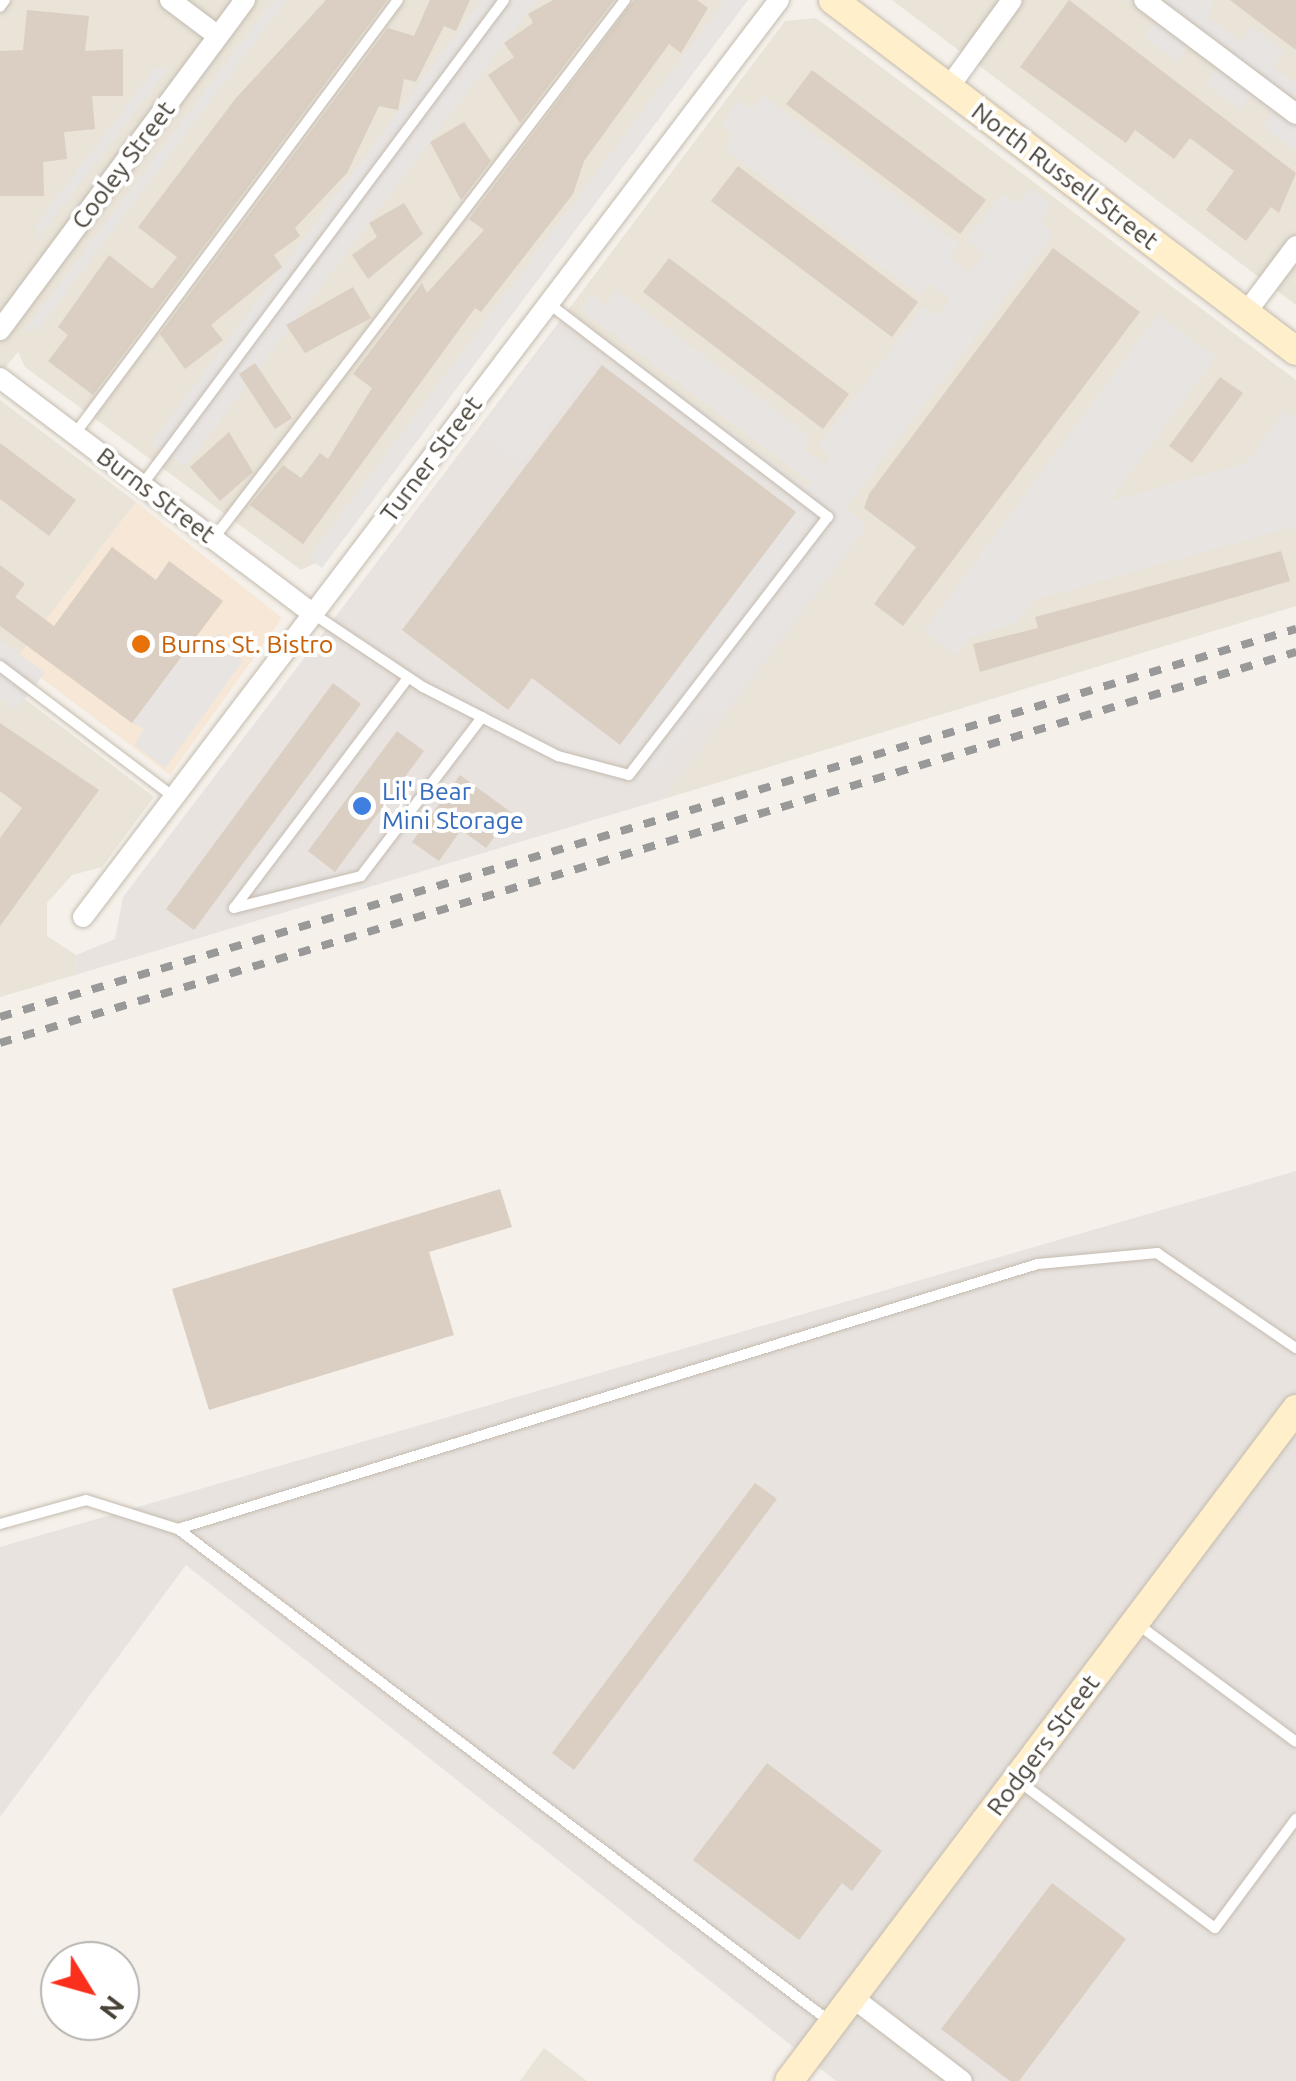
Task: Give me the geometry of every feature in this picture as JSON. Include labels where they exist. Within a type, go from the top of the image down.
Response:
[{"type":"street","points":[[170,0],[218,36]]},
{"type":"street","name":"Cooley Street","points":[[0,330],[246,0]]},
{"type":"street","name":"Turner Street","points":[[83,917],[779,0]]},
{"type":"street","name":"North Russell Street","points":[[834,0],[1296,351]]},
{"type":"street","points":[[949,87],[1012,0]]},
{"type":"street","points":[[1144,0],[1296,114]]},
{"type":"street","points":[[1245,314],[1296,246]]},
{"type":"street","name":"Burns Street","points":[[0,378],[312,613]]},
{"type":"street","name":"Rodgers Street","points":[[790,2081],[1296,1409]]},
{"type":"street","points":[[852,1997],[962,2081]]},
{"type":"lane","points":[[0,7],[5,0]]},
{"type":"lane","points":[[74,434],[398,0]]},
{"type":"lane","points":[[142,485],[504,0]]},
{"type":"lane","points":[[214,538],[625,0]]},
{"type":"lane","points":[[312,613],[407,679],[558,756],[629,776],[828,517],[550,304]]},
{"type":"lane","points":[[0,666],[174,797]]},
{"type":"lane","points":[[407,679],[234,908],[361,876],[482,717]]},
{"type":"lane","points":[[178,1529],[1038,1264],[1157,1253],[1296,1348]]},
{"type":"lane","points":[[0,1524],[86,1500],[178,1529],[833,2023]]},
{"type":"lane","points":[[1135,1622],[1296,1742]]},
{"type":"lane","points":[[1016,1780],[1215,1928],[1296,1819]]},
{"type":"shaded area","points":[[0,0],[743,0],[315,563],[301,570],[25,367],[18,352],[0,374]]},
{"type":"shaded area","points":[[273,0],[287,0],[39,329],[24,331]]},
{"type":"shaded area","points":[[481,0],[537,0],[185,467],[151,443]]},
{"type":"shaded area","points":[[725,0],[748,0],[322,568],[308,558]]},
{"type":"shaded area","points":[[892,0],[1296,0],[1296,305]]},
{"type":"shaded area","points":[[1128,0],[1214,0],[1208,18],[1240,41],[1251,27],[1284,51],[1273,67],[1296,84],[1296,152],[1263,127],[1272,113],[1250,97],[1240,110],[1205,84],[1217,67],[1188,46],[1177,62],[1144,37],[1156,20]]},
{"type":"shaded area","points":[[816,18],[1296,380],[1296,606],[664,799],[865,531],[568,310],[785,21]]},
{"type":"shaded area","points":[[171,65],[38,239],[36,224],[154,69]]},
{"type":"shaded area","points":[[763,96],[959,244],[950,257],[969,272],[984,255],[967,240],[1002,193],[1018,204],[1031,188],[1052,205],[1041,222],[1054,233],[846,508],[865,523],[718,717],[704,708],[655,771],[620,745],[811,483],[580,309],[591,294],[605,305],[616,290],[811,437],[804,450],[826,465],[831,456],[818,446],[923,307],[938,316],[950,299],[930,284],[920,296],[724,148],[733,135],[721,124],[739,100],[752,109]]},
{"type":"shaded area","points":[[568,310],[865,531],[664,799],[75,975],[76,955],[115,939],[123,897]]},
{"type":"shaded area","points":[[1158,314],[1216,357],[1110,501],[1246,463],[1284,411],[1296,419],[1296,526],[1034,600],[1015,624],[969,638],[956,655],[924,631]]},
{"type":"shaded area","points":[[556,331],[597,362],[521,463],[479,433]]},
{"type":"shaded area","points":[[0,400],[136,502],[16,659],[0,647]]},
{"type":"shaded area","points":[[136,502],[282,618],[170,775],[16,659]]},
{"type":"shaded area","points":[[219,633],[243,661],[165,768],[134,745],[144,729],[132,723],[188,648],[207,650]]},
{"type":"shaded area","points":[[0,640],[45,673],[16,710],[0,698]]},
{"type":"shaded area","points":[[0,680],[154,797],[102,867],[72,875],[47,903],[47,936],[76,955],[75,975],[0,997]]},
{"type":"shaded area","points":[[1296,1171],[1296,2081],[836,2081],[186,1565],[0,1817],[0,1547]]},
{"type":"shaded area","points":[[544,2048],[587,2081],[520,2081]]},
{"type":"building","points":[[326,0],[387,0],[93,395],[48,361],[68,335],[58,327],[109,255],[152,289],[177,257],[138,227],[236,98]]},
{"type":"building","points":[[430,0],[470,0],[456,31],[444,26],[416,82],[404,79],[398,110],[379,106],[347,173],[295,228],[300,236],[274,255],[282,267],[211,325],[223,340],[185,369],[160,334],[388,28],[414,36]]},
{"type":"building","points":[[553,0],[614,0],[520,123],[488,75],[514,57],[504,43],[533,23],[528,14]]},
{"type":"building","points":[[634,0],[697,0],[708,8],[681,53],[669,44],[584,161],[573,194],[481,312],[475,308],[303,544],[250,505],[283,465],[301,478],[320,453],[328,459],[372,388],[353,374],[422,283],[427,293],[484,230],[469,219]]},
{"type":"building","points":[[1069,0],[1296,173],[1279,213],[1271,207],[1246,241],[1206,210],[1234,171],[1190,138],[1174,159],[1135,130],[1126,143],[1020,67]]},
{"type":"building","points":[[1230,0],[1296,0],[1296,50],[1264,26]]},
{"type":"building","points":[[27,10],[89,16],[85,51],[123,49],[123,96],[92,96],[95,129],[64,132],[67,159],[43,162],[44,196],[0,196],[0,51],[23,50]]},
{"type":"building","points":[[812,70],[986,200],[960,234],[786,104]]},
{"type":"building","points":[[464,122],[491,161],[461,200],[430,142]]},
{"type":"building","points":[[738,166],[918,302],[892,337],[711,201]]},
{"type":"building","points":[[404,203],[423,234],[368,279],[352,255],[377,237],[369,223]]},
{"type":"building","points":[[1053,248],[1140,312],[903,626],[874,604],[916,547],[864,508],[869,494]]},
{"type":"building","points":[[669,258],[849,394],[823,429],[643,292]]},
{"type":"building","points":[[353,287],[371,318],[305,353],[286,325]]},
{"type":"building","points":[[255,363],[292,418],[275,429],[239,374]]},
{"type":"building","points":[[602,365],[796,512],[620,745],[532,678],[508,710],[402,630]]},
{"type":"building","points":[[1220,377],[1243,393],[1192,463],[1169,446]]},
{"type":"building","points":[[229,432],[253,472],[220,501],[190,467]]},
{"type":"building","points":[[0,443],[76,500],[49,536],[0,499]]},
{"type":"building","points":[[112,547],[156,580],[169,561],[223,601],[132,723],[0,626],[0,565],[25,584],[15,597],[54,626]]},
{"type":"building","points":[[1281,551],[1290,581],[980,672],[973,644],[1038,628],[1035,617]]},
{"type":"building","points":[[333,683],[361,704],[194,930],[166,909]]},
{"type":"building","points":[[0,723],[99,790],[0,926],[0,838],[22,808],[0,791]]},
{"type":"building","name":"Lil' Bear Mini Storage","points":[[397,731],[424,751],[335,872],[308,851]]},
{"type":"building","points":[[460,775],[512,813],[486,848],[461,830],[439,861],[412,842]]},
{"type":"building","points":[[500,1189],[512,1227],[429,1252],[454,1335],[209,1410],[172,1289]]},
{"type":"building","points":[[755,1483],[777,1499],[574,1770],[552,1753]]},
{"type":"building","points":[[767,1763],[882,1851],[852,1891],[842,1883],[799,1940],[693,1860]]},
{"type":"building","points":[[1052,1883],[1126,1939],[1019,2081],[1010,2081],[941,2029]]},
{"type":"railway","points":[[0,1017],[1296,629]]},
{"type":"railway","points":[[0,1043],[1296,652]]},
{"type":"place","name":"Burns St. Bistro","points":[[141,644]]},
{"type":"place","name":"Lil' Bear Mini Storage","points":[[362,806]]}]
